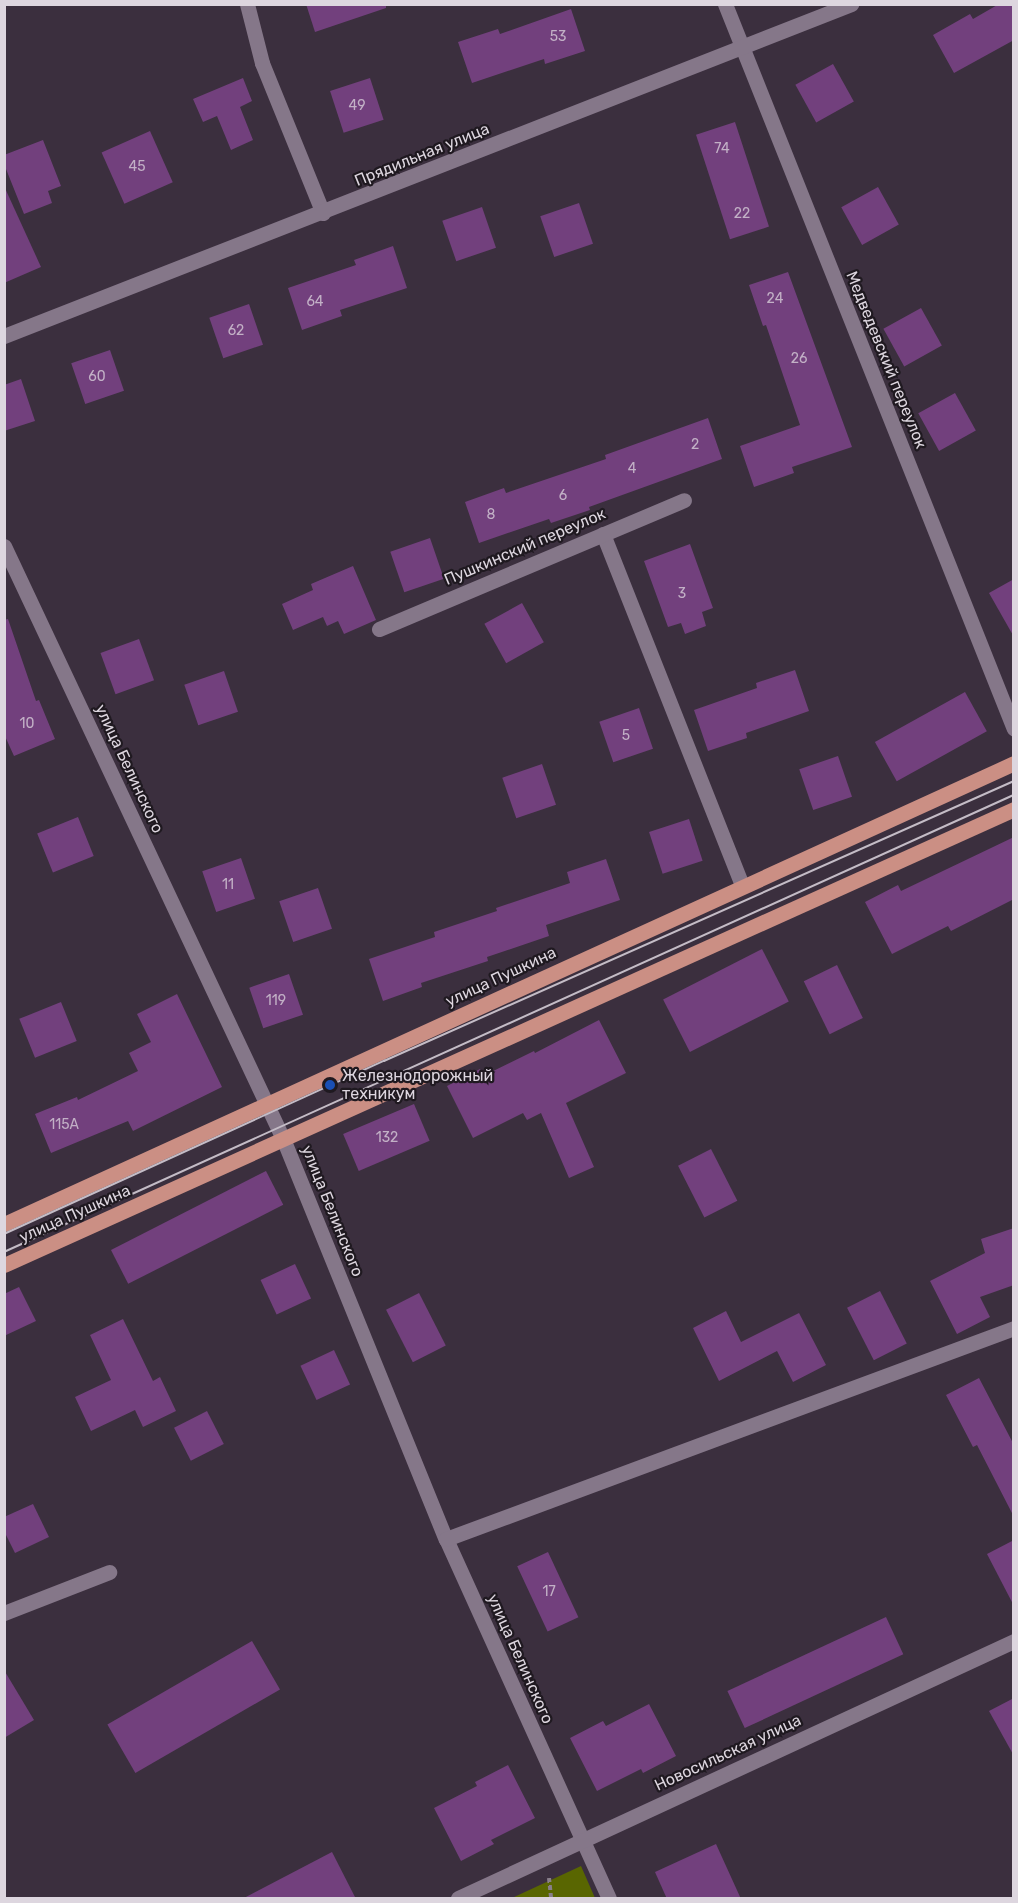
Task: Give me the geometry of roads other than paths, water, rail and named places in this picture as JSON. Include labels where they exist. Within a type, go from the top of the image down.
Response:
[{"type":"main road","name":"улица Пушкина","points":[[4,1224],[267,1106],[742,885],[1014,763]]},
{"type":"main road","name":"улица Пушкина","points":[[4,1265],[284,1141],[1014,809]]},
{"type":"street","points":[[247,4],[262,63],[323,213]]},
{"type":"street","name":"Медведевский переулок","points":[[725,4],[1014,729]]},
{"type":"street","name":"Прядильная улица","points":[[4,336],[323,213],[851,4]]},
{"type":"street","name":"Пушкинский переулок","points":[[379,629],[684,500]]},
{"type":"street","points":[[603,534],[742,885]]},
{"type":"street","name":"улица Белинского","points":[[4,546],[284,1141],[446,1539],[609,1899]]},
{"type":"street","points":[[446,1539],[1014,1328]]},
{"type":"street","points":[[4,1613],[109,1572]]},
{"type":"street","name":"Новосильская улица","points":[[459,1899],[1014,1641]]},
{"type":"tram line","points":[[4,1234],[384,1061],[1014,781]]},
{"type":"tram line","points":[[4,1252],[1014,795]]},
{"type":"place","name":"Железнодорожный техникум","points":[[330,1085]]}]
